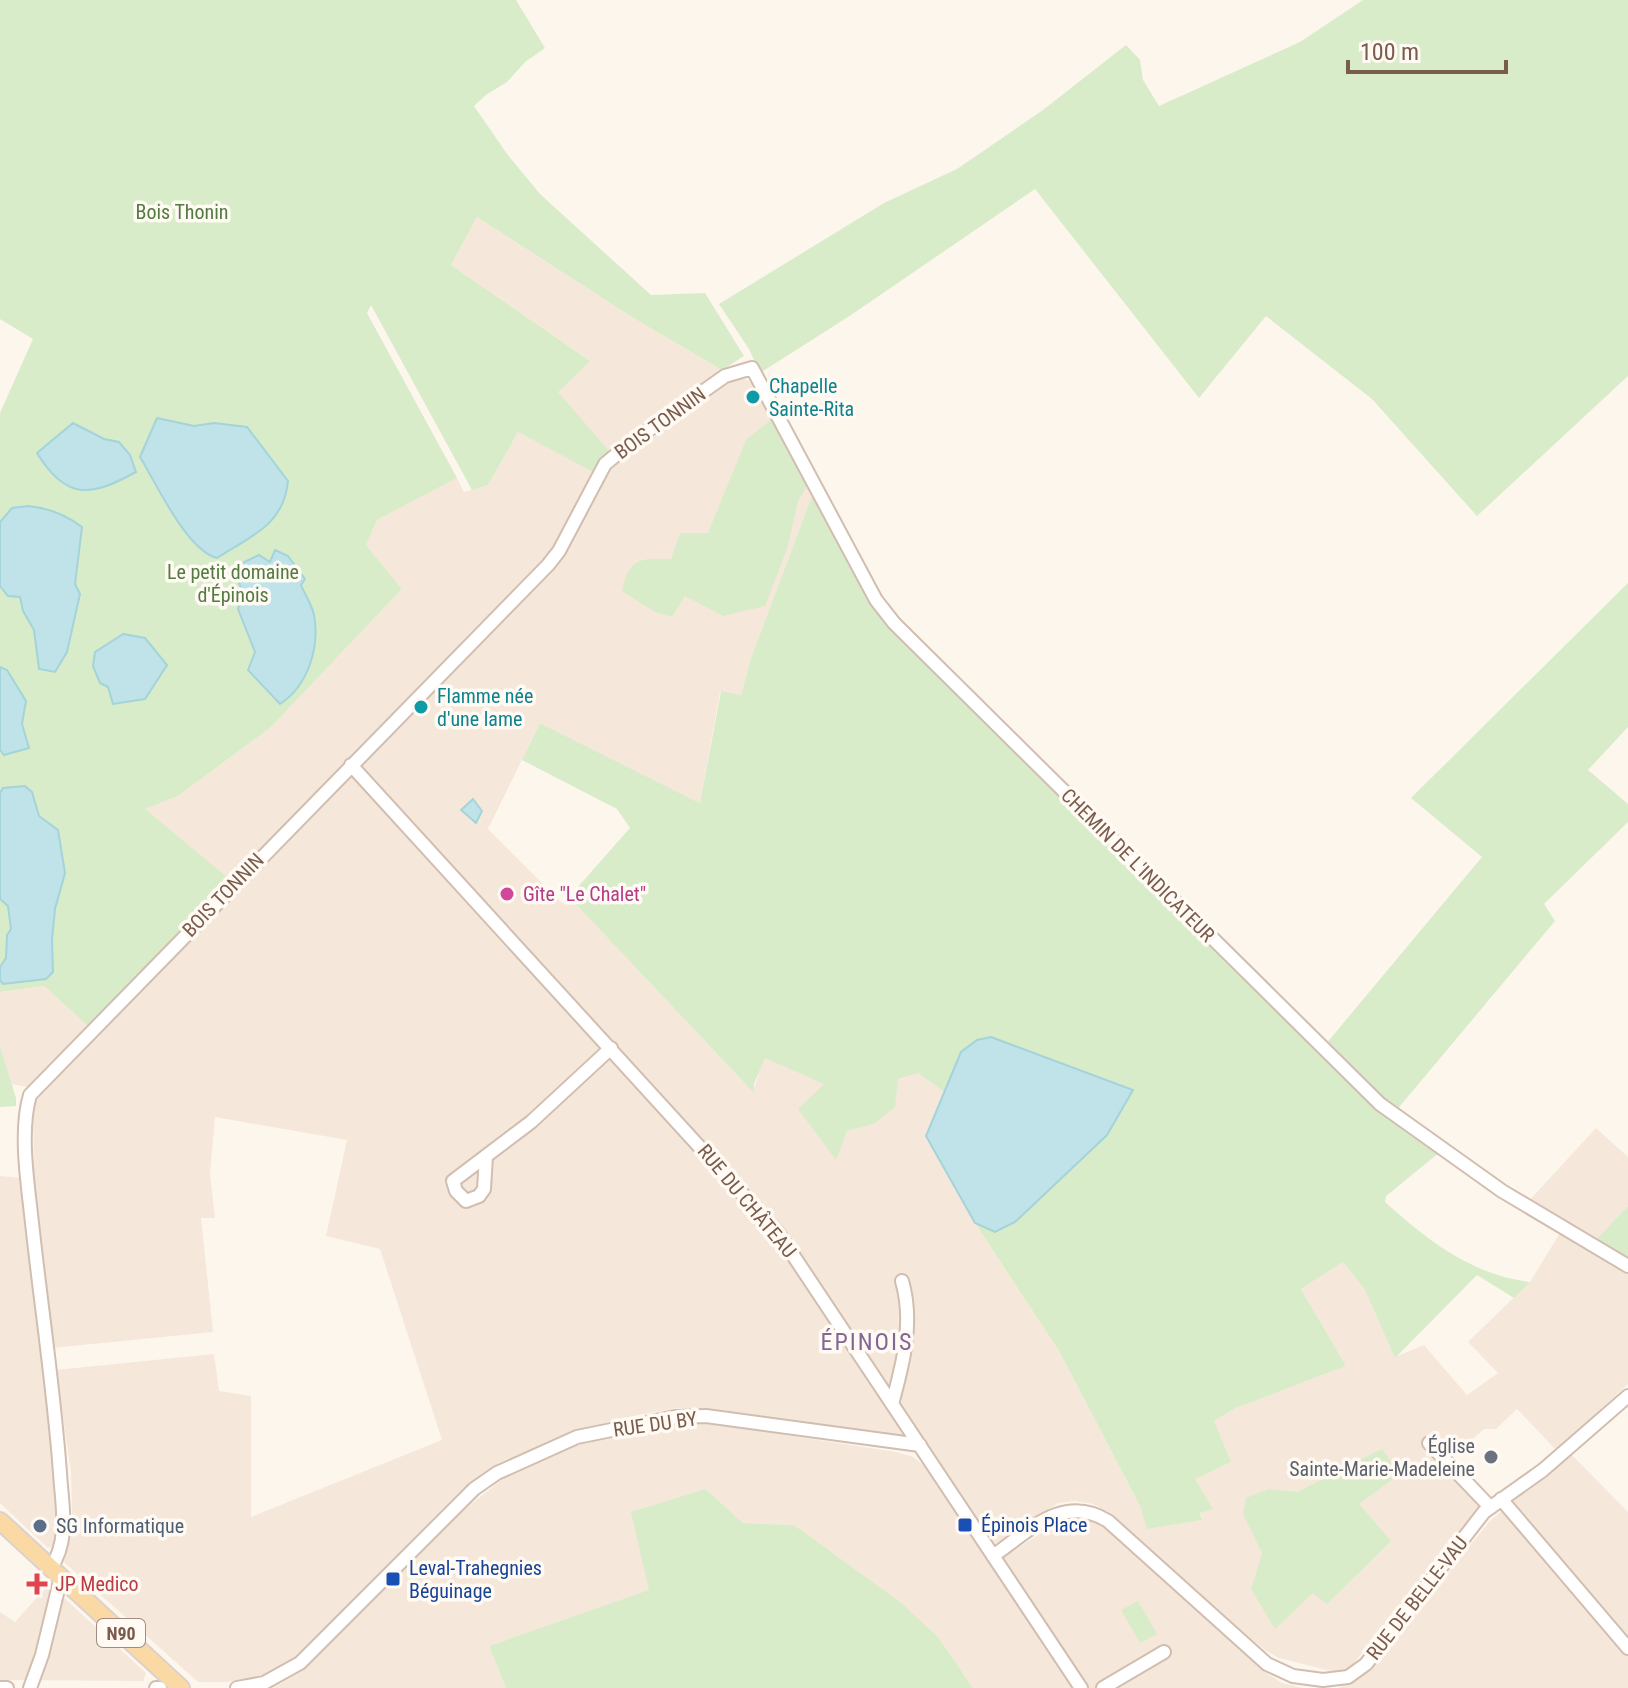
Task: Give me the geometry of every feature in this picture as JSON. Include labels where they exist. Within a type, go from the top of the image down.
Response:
[{"type":"main road","name":"N90","points":[[0,1521],[181,1688]]},
{"type":"street","name":"BOIS TONNIN","points":[[30,1688],[42,1655],[63,1528],[58,1448],[27,1180],[26,1111],[30,1095],[548,565],[559,551],[605,464],[725,376],[752,368]]},
{"type":"street","name":"CHEMIN DE L'INDICATEUR","points":[[752,368],[876,600],[894,623],[1380,1104],[1502,1191],[1628,1266]]},
{"type":"street","name":"RUE DU CHÂTEAU","points":[[351,765],[779,1234],[920,1445]]},
{"type":"street","points":[[486,1156],[531,1122],[611,1048]]},
{"type":"street","points":[[892,1404],[909,1311],[902,1281]]},
{"type":"street","name":"RUE DE BELLE-VAU","points":[[993,1556],[1057,1513],[1077,1510],[1098,1515],[1267,1664],[1308,1679],[1338,1680],[1366,1664],[1495,1503],[1543,1470],[1628,1396]]},
{"type":"street","name":"RUE DU BY","points":[[237,1688],[264,1683],[300,1663],[474,1489],[521,1461],[577,1437],[675,1417],[706,1416],[920,1445]]},
{"type":"street","points":[[1429,1443],[1495,1503],[1628,1648]]},
{"type":"street","points":[[920,1445],[1081,1688]]},
{"type":"street","points":[[1103,1688],[1164,1652]]},
{"type":"street","points":[[1065,1688],[1073,1675]]},
{"type":"street","points":[[0,1688],[7,1688]]},
{"type":"shaded area","points":[[477,217],[635,319],[722,370],[755,385],[813,493],[751,658],[741,695],[720,692],[700,803],[540,723],[488,829],[562,903],[569,897],[753,1092],[764,1057],[825,1084],[835,1159],[847,1131],[874,1124],[898,1079],[918,1073],[944,1092],[926,1136],[975,1223],[1059,1351],[1140,1506],[1147,1528],[1202,1520],[1195,1479],[1214,1421],[1236,1408],[1346,1366],[1301,1289],[1343,1262],[1365,1290],[1395,1357],[1424,1345],[1467,1395],[1498,1373],[1468,1342],[1530,1282],[1560,1233],[1527,1203],[1596,1128],[1628,1157],[1628,1206],[1595,1242],[1628,1263],[1628,1384],[1556,1450],[1517,1409],[1496,1429],[1484,1429],[1443,1465],[1479,1507],[1349,1669],[1341,1673],[1331,1671],[1279,1658],[1265,1650],[1111,1513],[1093,1504],[1075,1501],[1058,1503],[998,1544],[993,1543],[923,1437],[894,1436],[709,1410],[678,1408],[638,1415],[569,1433],[499,1463],[458,1493],[300,1653],[268,1675],[228,1682],[198,1682],[64,1562],[72,1512],[71,1472],[56,1370],[214,1354],[219,1391],[251,1396],[251,1517],[442,1440],[380,1249],[326,1236],[347,1140],[215,1117],[210,1174],[215,1218],[201,1218],[213,1332],[52,1348],[34,1190],[33,1109],[43,1088],[232,881],[144,809],[178,796],[270,728],[402,589],[366,545],[377,520],[457,478],[464,492],[488,485],[518,432],[593,471],[557,391],[590,361],[451,265]]},
{"type":"shaded area","points":[[44,986],[88,1026],[28,1087],[11,1084],[0,1046],[0,992]]},
{"type":"shaded area","points":[[0,1176],[22,1178],[59,1510],[58,1534],[54,1546],[48,1548],[0,1503]]},
{"type":"shaded area","points":[[715,1424],[913,1457],[925,1466],[991,1566],[1062,1519],[1084,1517],[1099,1523],[1264,1671],[1282,1683],[1303,1688],[973,1688],[939,1638],[794,1525],[743,1523],[706,1489],[650,1590],[489,1646],[506,1688],[273,1688],[304,1670],[455,1517],[504,1478],[575,1446],[606,1436],[660,1425]]},
{"type":"shaded area","points":[[1570,1453],[1628,1512],[1628,1688],[1338,1688],[1360,1678],[1371,1668],[1489,1522]]},
{"type":"shaded area","points":[[49,1584],[146,1673],[143,1681],[0,1680],[0,1612],[15,1622]]},
{"type":"green space","points":[[0,0],[516,0],[545,48],[474,106],[507,154],[540,194],[651,295],[705,293],[744,356],[722,370],[635,319],[477,217],[451,265],[590,361],[558,392],[610,452],[593,472],[518,432],[488,485],[472,490],[371,305],[367,313],[457,478],[377,520],[366,545],[402,589],[270,728],[178,796],[145,809],[232,881],[88,1026],[44,986],[0,992],[0,413],[33,339],[0,319]]},
{"type":"green space","points":[[1363,0],[1628,0],[1628,376],[1477,516],[1372,399],[1266,316],[1199,398],[1035,189],[760,373],[749,349],[719,304],[884,203],[957,169],[1043,110],[1126,45],[1140,60],[1143,80],[1159,106],[1300,42]]},
{"type":"green space","points":[[773,418],[808,485],[798,501],[787,549],[765,606],[723,616],[685,596],[672,617],[655,612],[622,591],[628,572],[638,562],[671,559],[680,533],[708,533],[746,440]]},
{"type":"green space","points":[[813,493],[880,616],[1053,785],[1440,1152],[1386,1196],[1385,1202],[1417,1230],[1470,1264],[1530,1282],[1514,1298],[1477,1275],[1395,1358],[1365,1290],[1343,1262],[1301,1289],[1346,1366],[1236,1408],[1214,1421],[1231,1462],[1195,1479],[1213,1509],[1200,1513],[1202,1520],[1147,1529],[1140,1506],[1059,1351],[975,1223],[995,1232],[1015,1222],[991,1037],[973,1044],[960,1057],[944,1092],[918,1073],[898,1079],[895,1107],[874,1124],[847,1131],[836,1160],[798,1109],[824,1084],[765,1058],[754,1084],[754,1093],[569,897],[630,828],[617,809],[522,760],[540,723],[700,803],[721,691],[741,695],[751,658]]},
{"type":"green space","points":[[1628,583],[1628,727],[1588,770],[1628,804],[1628,822],[1544,904],[1555,921],[1395,1112],[1325,1045],[1482,857],[1411,798]]},
{"type":"green space","points":[[0,1046],[16,1098],[16,1106],[0,1107]]},
{"type":"green space","points":[[1628,1206],[1628,1263],[1594,1242]]},
{"type":"green space","points":[[1382,1449],[1392,1463],[1385,1470],[1393,1479],[1359,1504],[1391,1541],[1327,1604],[1313,1593],[1275,1629],[1251,1589],[1262,1553],[1243,1514],[1246,1498],[1268,1489],[1297,1492]]},
{"type":"green space","points":[[706,1489],[743,1523],[794,1525],[900,1602],[939,1638],[973,1688],[506,1688],[489,1646],[649,1590],[631,1512]]},
{"type":"green space","points":[[1138,1601],[1157,1634],[1140,1643],[1121,1610]]},
{"type":"water","points":[[157,418],[194,426],[214,423],[247,427],[288,481],[285,496],[273,519],[253,536],[217,558],[206,553],[184,530],[140,457]]},
{"type":"water","points":[[73,423],[104,439],[119,442],[130,455],[136,472],[93,489],[81,490],[59,480],[37,453]]},
{"type":"water","points":[[28,506],[56,512],[82,527],[75,584],[80,594],[67,652],[55,672],[39,669],[34,630],[23,611],[20,597],[8,596],[0,586],[0,522],[12,508]]},
{"type":"water","points":[[275,550],[288,556],[305,579],[301,585],[313,611],[315,627],[313,652],[305,676],[280,704],[248,670],[255,652],[238,609],[243,592],[232,568],[259,555],[270,562]]},
{"type":"water","points":[[123,634],[145,638],[167,665],[145,699],[113,704],[108,687],[100,683],[93,666],[95,652]]},
{"type":"water","points":[[0,667],[7,670],[26,701],[22,724],[29,748],[4,755],[0,750]]},
{"type":"water","points":[[25,786],[32,792],[39,816],[58,830],[65,873],[55,909],[53,972],[46,979],[3,984],[0,967],[6,958],[7,935],[11,929],[8,906],[0,899],[0,793],[3,788]]},
{"type":"water","points":[[473,799],[482,811],[476,823],[461,810]]},
{"type":"water","points":[[991,1037],[1133,1090],[1107,1135],[1015,1222],[995,1232],[975,1223],[926,1136],[961,1052],[977,1040]]},
{"type":"place","name":"Chapelle Sainte-Rita","points":[[753,397]]},
{"type":"place","name":"Flamme née d'une lame","points":[[421,707]]},
{"type":"place","name":"Gîte \"Le Chalet\"","points":[[507,894]]},
{"type":"place","name":"Église Sainte-Marie-Madeleine","points":[[1491,1457]]},
{"type":"place","name":"Épinois Place","points":[[965,1525]]},
{"type":"place","name":"SG Informatique","points":[[40,1526]]},
{"type":"place","name":"Leval-Trahegnies Béguinage","points":[[393,1579]]},
{"type":"place","name":"JP Medico","points":[[37,1584]]},
{"type":"district","name":"ÉPINOIS","points":[[867,1342]]},
{"type":"park label","name":"Bois Thonin","points":[[182,212]]},
{"type":"park label","name":"Le petit domaine d'Épinois","points":[[233,584]]}]
